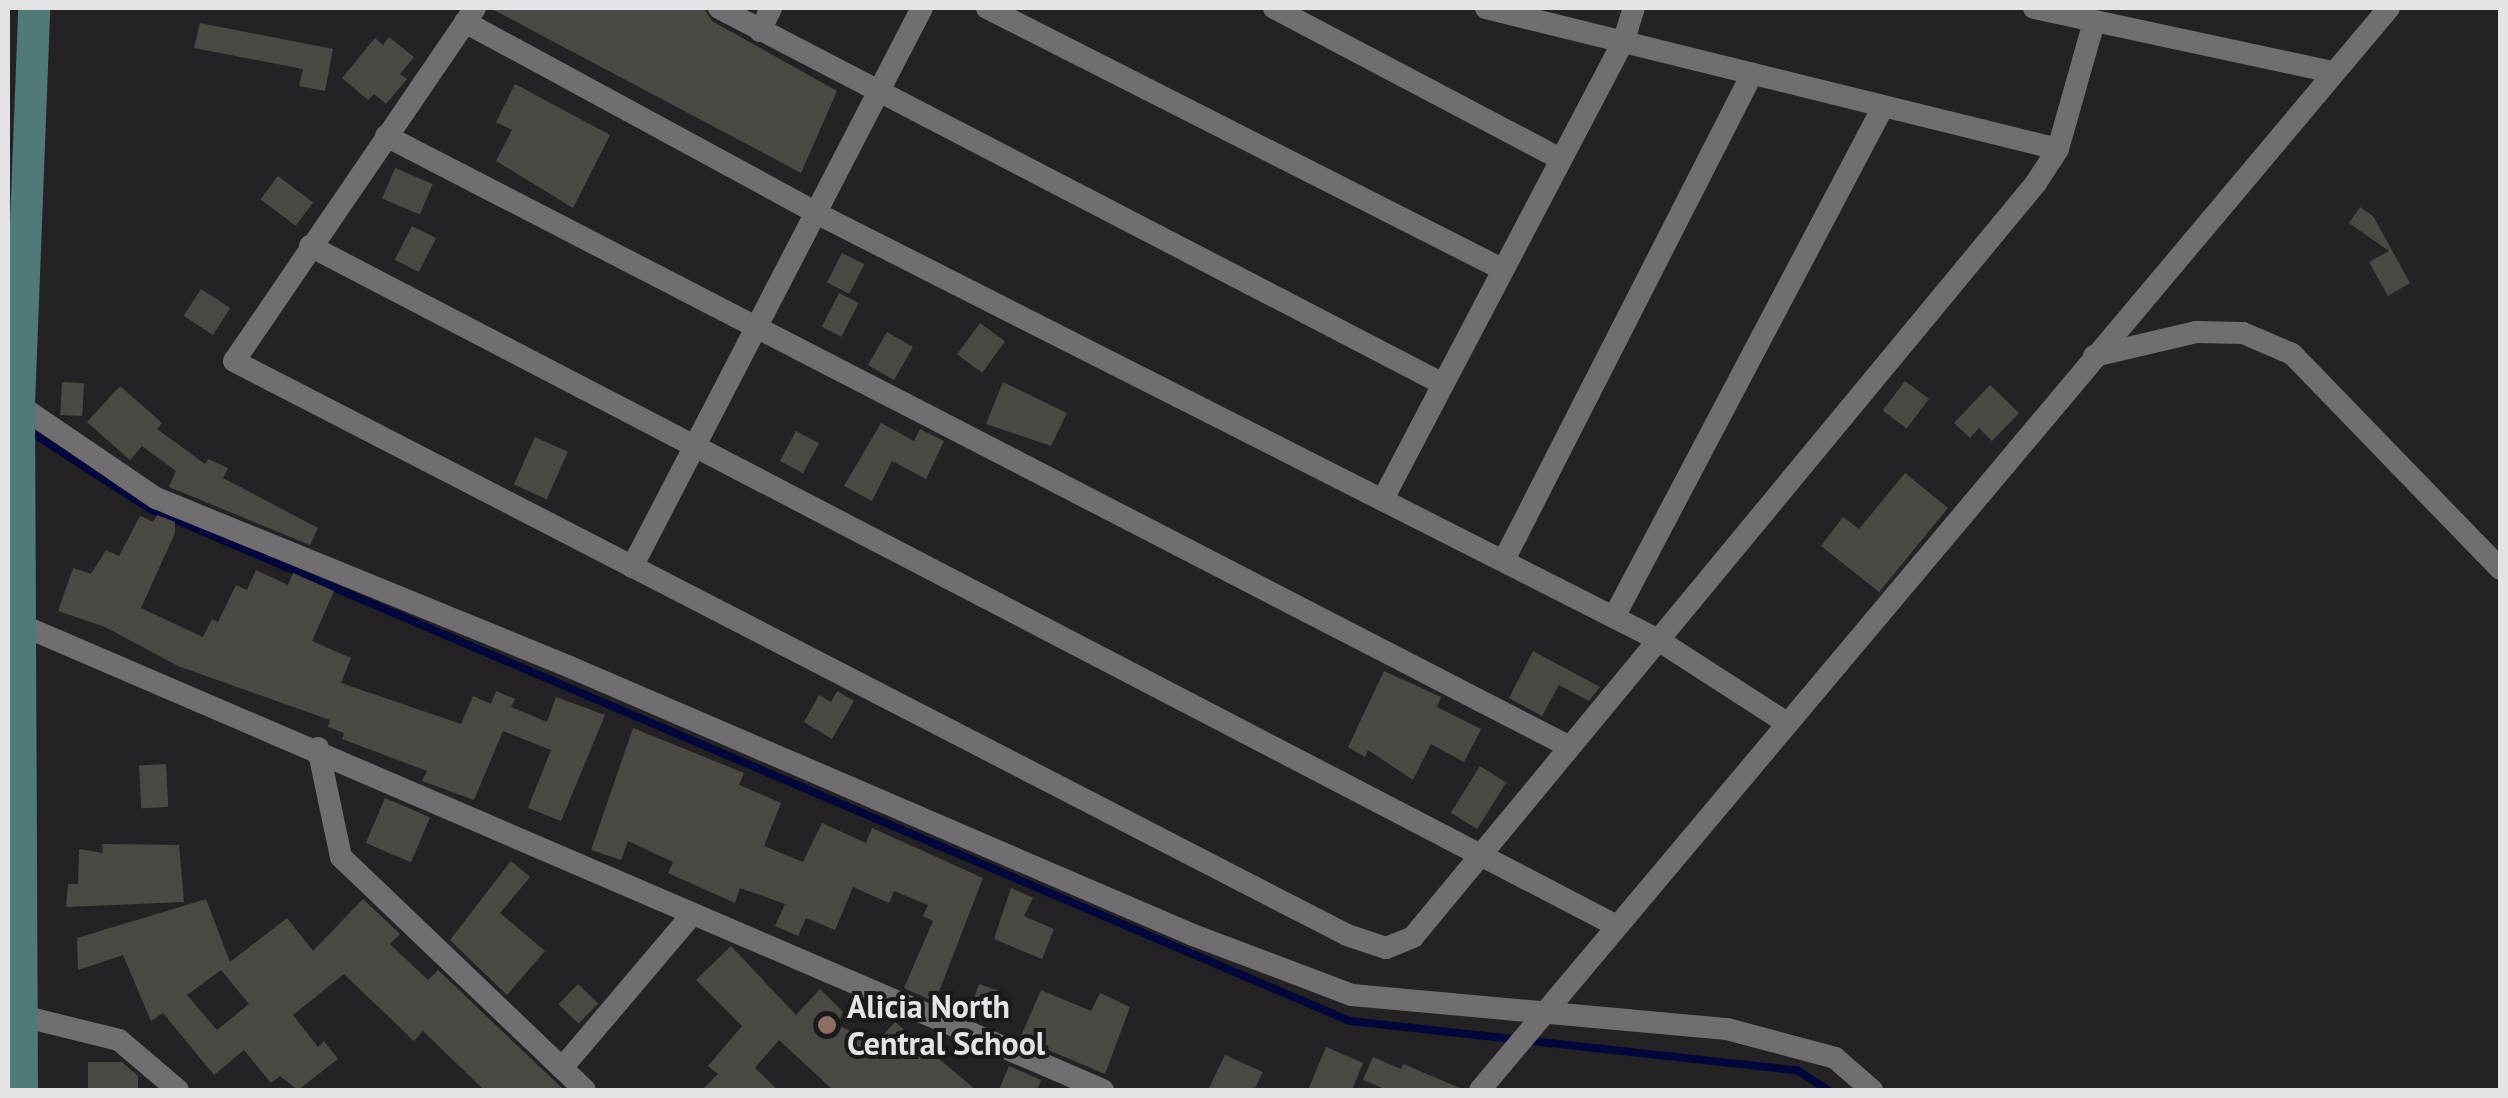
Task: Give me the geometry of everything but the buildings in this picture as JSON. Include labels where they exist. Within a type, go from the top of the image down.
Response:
[{"type":"main road","points":[[22,1090],[19,624],[14,529],[34,8]]},
{"type":"street","points":[[719,8],[1440,383]]},
{"type":"street","points":[[760,31],[771,8]]},
{"type":"street","points":[[632,567],[758,331],[877,90],[922,8]]},
{"type":"street","points":[[988,8],[1500,268]]},
{"type":"street","points":[[1274,8],[1560,159]]},
{"type":"street","points":[[1486,8],[1624,40],[1882,109],[2058,149]]},
{"type":"street","points":[[1383,499],[1500,268],[1624,40],[1634,8]]},
{"type":"street","points":[[2034,8],[2332,72]]},
{"type":"street","points":[[1496,1077],[1615,925],[1784,721],[2389,8]]},
{"type":"street","points":[[1784,721],[1655,638],[818,214],[470,15],[234,361],[1347,935],[1386,948],[1413,937],[1566,745],[1655,638],[1987,246],[2058,149],[2094,22]]},
{"type":"street","points":[[1504,560],[1752,74]]},
{"type":"street","points":[[1614,617],[1882,109]]},
{"type":"street","points":[[386,136],[1566,745]]},
{"type":"street","points":[[310,246],[1615,925]]},
{"type":"street","points":[[2094,356],[2196,332],[2243,332],[2292,354],[2500,570]]},
{"type":"street","points":[[16,429],[156,498],[570,667],[1193,935],[1352,995],[1540,1021],[1727,1028],[1836,1058],[1872,1090]]},
{"type":"street","points":[[19,624],[318,748],[691,916],[1087,1087]]},
{"type":"street","points":[[318,748],[342,856],[585,1090]]},
{"type":"street","points":[[562,1068],[691,916]]},
{"type":"street","points":[[22,1016],[118,1040],[178,1090]]},
{"type":"waterway","points":[[29,431],[150,509],[1350,1021],[1797,1070],[1828,1090]]},
{"type":"place","name":"Alicia North Central School","points":[[827,1025]]}]
